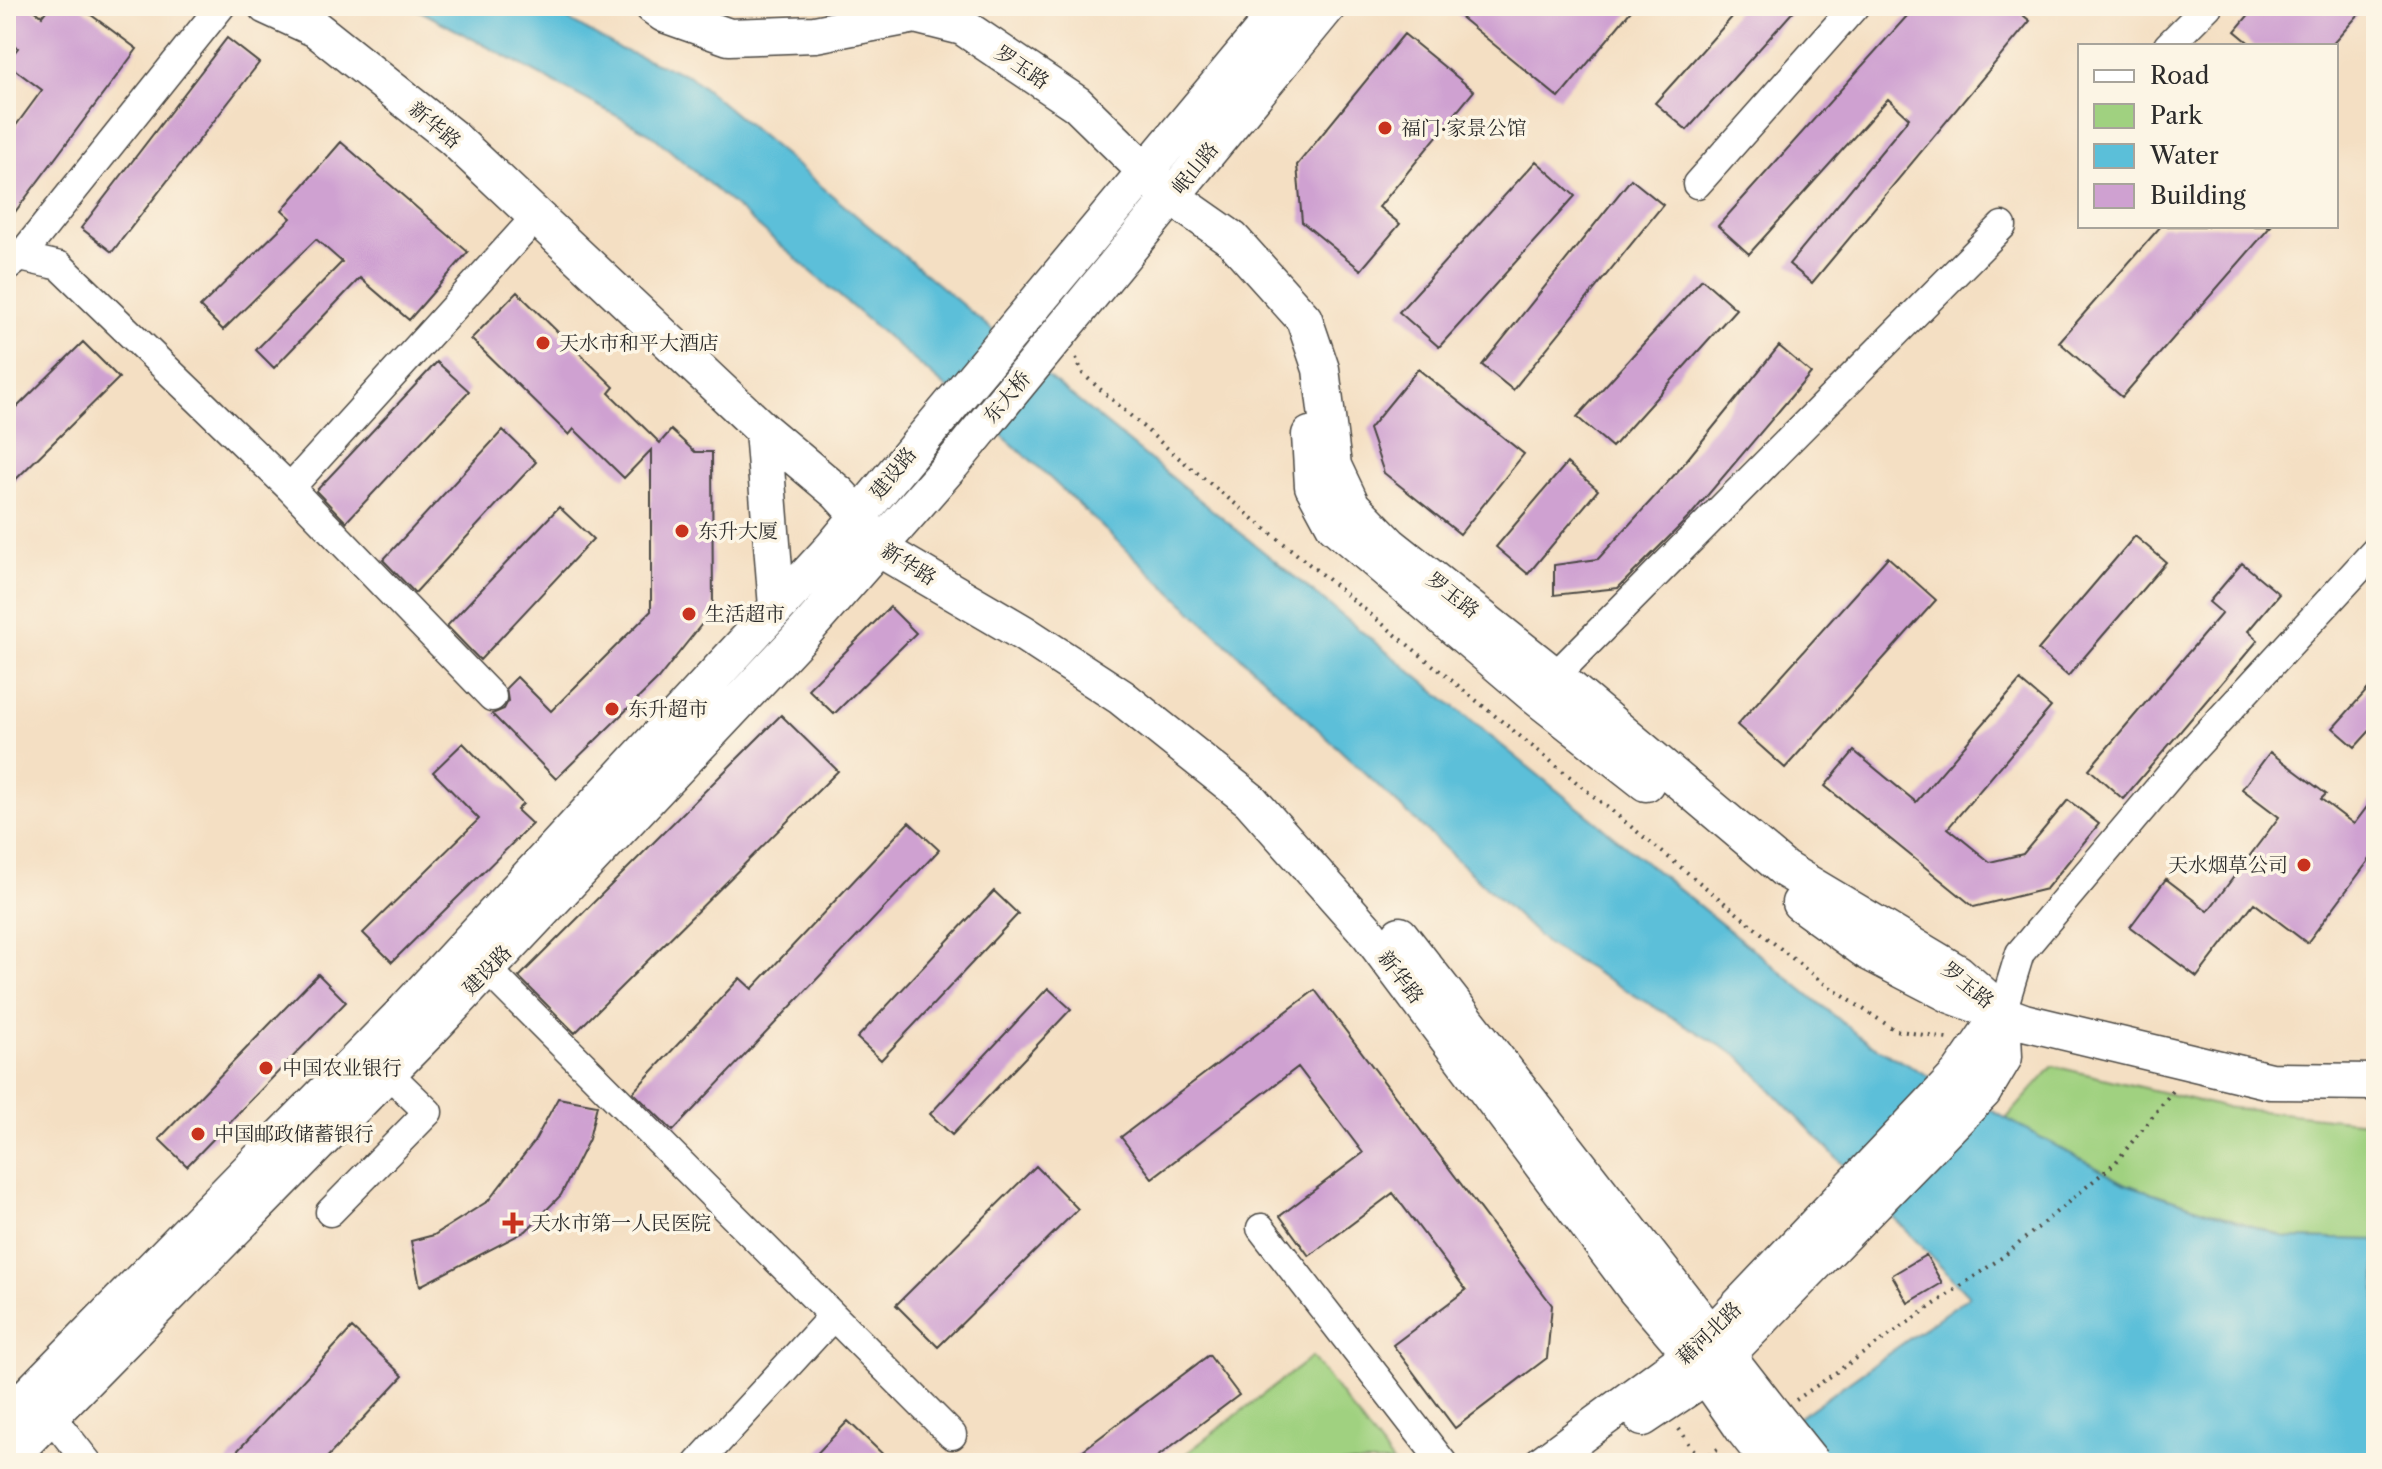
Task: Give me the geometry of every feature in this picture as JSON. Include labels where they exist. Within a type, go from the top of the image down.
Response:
[{"type":"main road","name":"新华路","points":[[266,6],[316,29],[453,138],[535,218],[763,430],[809,466],[859,516],[1023,633],[1121,697],[1250,800],[1369,934],[1636,1290],[1708,1355],[1758,1423]]},
{"type":"main road","name":"罗玉路","points":[[653,6],[664,14],[729,37],[815,34],[915,15],[963,27],[1077,104],[1172,197],[1232,239],[1304,319],[1321,369],[1333,466],[1352,506],[1390,545],[1555,676],[1784,869],[1958,973],[2002,1012]]},
{"type":"main road","name":"岷山路","points":[[1032,307],[1283,6]]},
{"type":"main road","name":"岷山路","points":[[1062,330],[1328,6]]},
{"type":"main road","name":"罗玉路","points":[[1172,197],[1201,237],[1258,294],[1293,338],[1310,392],[1313,486],[1334,525],[1535,696],[1772,883],[1868,952],[1951,995],[2002,1012]]},
{"type":"main road","name":"东大桥","points":[[924,435],[1032,307]]},
{"type":"main road","name":"东大桥","points":[[952,464],[1062,330]]},
{"type":"main road","points":[[763,430],[777,607]]},
{"type":"main road","name":"建设路","points":[[9,1441],[777,607],[859,516],[924,435]]},
{"type":"main road","name":"建设路","points":[[9,1441],[51,1416],[488,970],[802,635],[952,464]]},
{"type":"main road","points":[[2002,1012],[2024,1022],[2270,1081],[2376,1082]]},
{"type":"main road","points":[[1973,1070],[2002,1012]]},
{"type":"main road","points":[[1973,1070],[2004,1057],[2002,1012]]},
{"type":"main road","name":"藉河北路","points":[[1579,1463],[1661,1406],[1866,1193],[1973,1070]]},
{"type":"main road","name":"藉河北路","points":[[1543,1463],[1708,1355]]},
{"type":"main road","points":[[1758,1423],[1770,1463]]},
{"type":"main road","points":[[1758,1423],[1812,1463]]},
{"type":"street","points":[[13,263],[221,6]]},
{"type":"street","points":[[1697,184],[1855,6]]},
{"type":"street","points":[[2170,44],[2208,6]]},
{"type":"street","points":[[290,488],[535,218]]},
{"type":"street","points":[[1555,676],[2002,226]]},
{"type":"street","points":[[13,263],[60,266],[290,488],[492,697]]},
{"type":"street","points":[[2002,1012],[2020,953],[2182,761],[2376,550]]},
{"type":"street","points":[[488,970],[952,1435]]},
{"type":"street","points":[[330,1212],[428,1112],[388,1073]]},
{"type":"street","points":[[1261,1228],[1443,1463]]},
{"type":"street","points":[[698,1463],[833,1316]]},
{"type":"street","points":[[51,1416],[88,1463]]},
{"type":"path","points":[[1062,330],[1083,374],[1174,454],[1819,980],[1895,1030],[1973,1070]]},
{"type":"path","points":[[1661,1406],[1699,1461],[1758,1423],[2004,1256],[2116,1162],[2194,1062]]},
{"type":"green space","points":[[2053,1066],[2223,1107],[2376,1123],[2376,1240],[2288,1238],[2126,1184],[2006,1119]]},
{"type":"green space","points":[[1312,1357],[1393,1463],[1174,1463]]},
{"type":"water","points":[[411,6],[544,6],[620,49],[690,76],[1046,375],[1868,1043],[2126,1184],[2288,1238],[2376,1240],[2376,1463],[1735,1463],[1969,1296],[1740,1057],[1547,944],[1034,463],[651,134]]},
{"type":"building","points":[[6,6],[29,6],[42,16],[50,6],[79,6],[137,49],[6,224],[6,139],[42,90],[6,63],[18,48],[6,39]]},
{"type":"building","points":[[1447,6],[1635,6],[1559,98]]},
{"type":"building","points":[[1742,6],[1798,6],[1687,130],[1655,103]]},
{"type":"building","points":[[1916,6],[2012,6],[2030,21],[1812,283],[1789,264],[1909,118],[1888,99],[1749,254],[1718,226]]},
{"type":"building","points":[[2256,6],[2366,6],[2333,44],[2251,44],[2235,31]]},
{"type":"building","name":"福门·家景公馆","points":[[1404,34],[1474,91],[1379,207],[1400,224],[1361,270],[1302,222],[1297,165]]},
{"type":"building","points":[[227,38],[259,63],[112,252],[81,228]]},
{"type":"building","points":[[341,142],[468,252],[409,320],[360,278],[274,368],[256,350],[342,262],[316,239],[223,330],[200,307],[291,218],[282,210]]},
{"type":"building","points":[[1536,161],[1575,196],[1439,347],[1399,312]]},
{"type":"building","points":[[1631,179],[1663,205],[1513,390],[1482,365]]},
{"type":"building","points":[[2159,228],[2269,228],[2122,397],[2059,342]]},
{"type":"building","points":[[1702,279],[1736,309],[1612,447],[1577,417]]},
{"type":"building","points":[[517,292],[614,387],[609,393],[660,443],[671,430],[695,452],[712,452],[713,610],[658,679],[556,779],[492,714],[504,709],[508,701],[506,688],[517,677],[551,711],[651,611],[651,450],[624,478],[574,429],[569,435],[471,339]]},
{"type":"building","points":[[83,342],[119,378],[6,489],[6,418]]},
{"type":"building","points":[[1779,346],[1811,373],[1690,516],[1618,588],[1554,595],[1554,565],[1598,559],[1677,472]]},
{"type":"building","points":[[437,362],[469,391],[346,522],[316,491]]},
{"type":"building","points":[[1418,369],[1524,454],[1460,534],[1384,473],[1369,429]]},
{"type":"building","points":[[503,430],[536,462],[415,593],[383,560]]},
{"type":"building","points":[[1567,463],[1598,490],[1528,574],[1496,547]]},
{"type":"building","points":[[559,507],[593,539],[480,660],[447,626]]},
{"type":"building","points":[[2135,536],[2166,562],[2068,676],[2038,650]]},
{"type":"building","points":[[1888,557],[1936,600],[1785,768],[1737,725]]},
{"type":"building","points":[[2242,563],[2279,594],[2248,631],[2258,640],[2123,799],[2089,769],[2222,613],[2209,602]]},
{"type":"building","points":[[890,607],[916,633],[834,714],[808,689]]},
{"type":"building","points":[[2376,680],[2376,724],[2355,747],[2333,728]]},
{"type":"building","points":[[2020,681],[2051,707],[1948,828],[1990,862],[2023,854],[2068,800],[2099,824],[2046,889],[1974,907],[1825,786],[1854,751],[1916,802]]},
{"type":"building","points":[[781,715],[838,771],[575,1033],[519,977]]},
{"type":"building","points":[[463,743],[523,804],[517,810],[532,824],[392,962],[363,933],[479,819],[433,772]]},
{"type":"building","name":"天水烟草公司","points":[[2270,752],[2326,794],[2321,799],[2354,824],[2376,795],[2376,851],[2307,943],[2254,903],[2197,977],[2130,927],[2166,879],[2208,911],[2279,817],[2242,789]]},
{"type":"building","points":[[909,822],[939,850],[673,1131],[633,1092],[740,978],[752,989]]},
{"type":"building","points":[[994,891],[1018,914],[881,1060],[857,1038]]},
{"type":"building","points":[[318,974],[346,1002],[187,1166],[159,1139]]},
{"type":"building","points":[[1048,988],[1071,1009],[952,1135],[930,1114]]},
{"type":"building","points":[[1315,990],[1552,1305],[1547,1358],[1455,1428],[1393,1345],[1466,1290],[1393,1193],[1309,1256],[1280,1216],[1363,1153],[1298,1067],[1152,1178],[1121,1137]]},
{"type":"building","points":[[558,1098],[597,1105],[589,1139],[561,1195],[526,1231],[420,1286],[411,1241],[434,1235],[488,1201],[534,1142]]},
{"type":"building","points":[[1036,1166],[1078,1209],[938,1347],[896,1305]]},
{"type":"building","points":[[1926,1255],[1942,1283],[1908,1303],[1892,1275]]},
{"type":"building","points":[[352,1328],[403,1376],[322,1463],[226,1463]]},
{"type":"building","points":[[1209,1355],[1239,1395],[1149,1463],[1066,1463]]},
{"type":"building","points":[[848,1421],[892,1463],[808,1463]]},
{"type":"place","name":"福门·家景公馆","points":[[1385,128]]},
{"type":"place","name":"天水市和平大酒店","points":[[543,343]]},
{"type":"place","name":"东升大厦","points":[[682,531]]},
{"type":"place","name":"生活超市","points":[[689,614]]},
{"type":"place","name":"东升超市","points":[[612,709]]},
{"type":"place","name":"天水烟草公司","points":[[2304,865]]},
{"type":"place","name":"中国农业银行","points":[[266,1068]]},
{"type":"place","name":"中国邮政储蓄银行","points":[[198,1134]]},
{"type":"place","name":"天水市第一人民医院","points":[[513,1223]]}]
